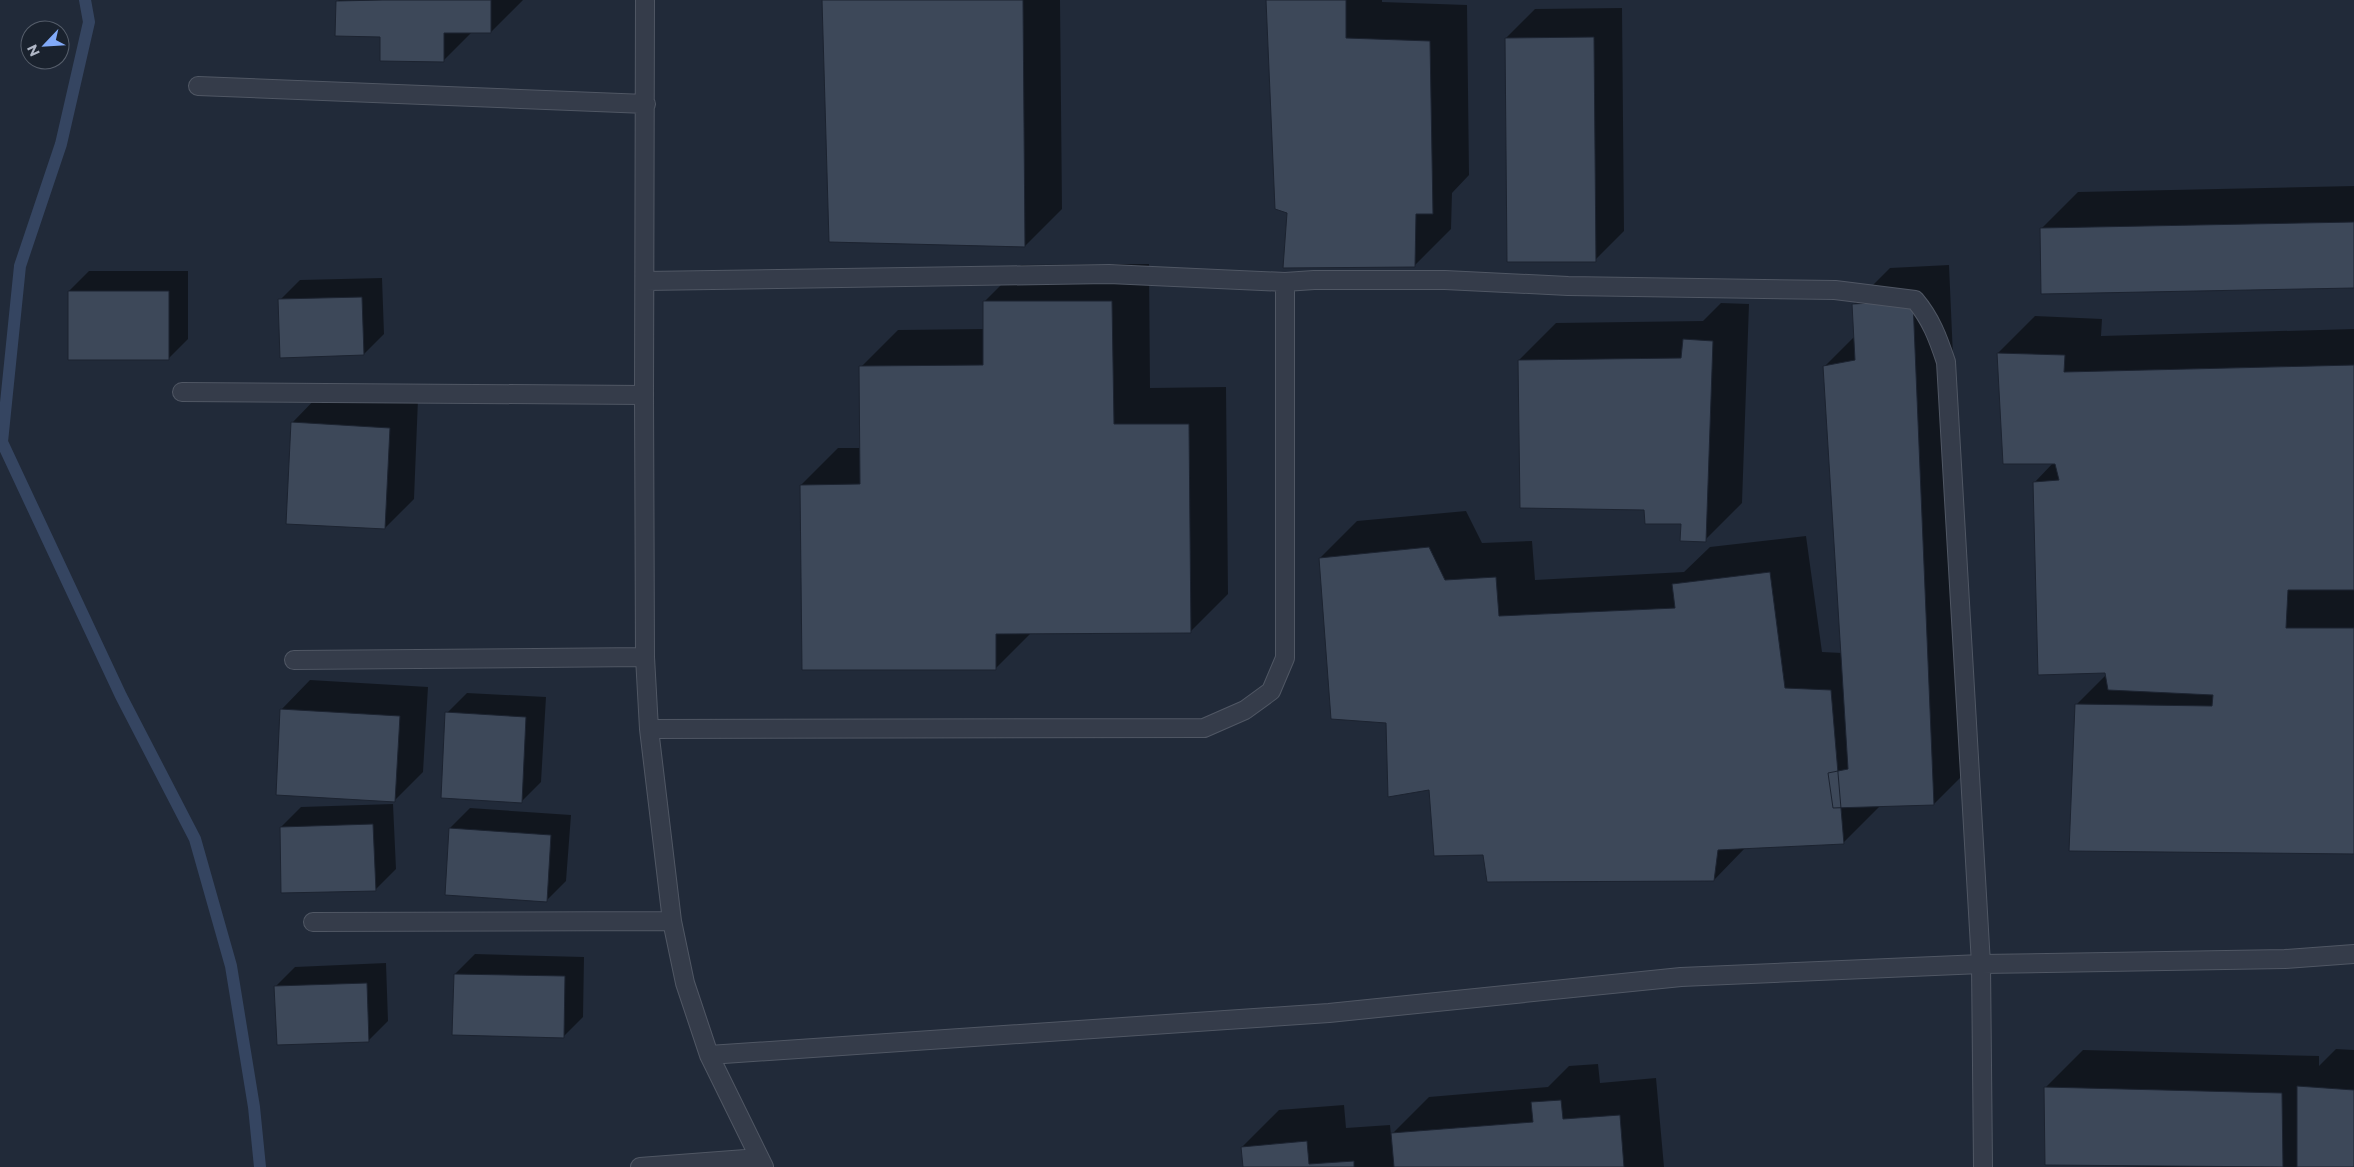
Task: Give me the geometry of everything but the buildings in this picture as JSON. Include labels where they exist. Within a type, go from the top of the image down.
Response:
[{"type":"lane","points":[[640,1167],[761,1163],[709,1055],[685,983],[672,921],[649,729],[645,657],[645,0]]},
{"type":"lane","points":[[198,86],[646,104]]},
{"type":"lane","points":[[645,281],[1109,274],[1285,282],[1314,280],[1445,280],[1568,286],[1835,290],[1914,300],[1925,313],[1936,332],[1946,362],[1982,964],[1983,1167]]},
{"type":"lane","points":[[649,729],[1204,728],[1245,710],[1271,691],[1285,658],[1285,282]]},
{"type":"lane","points":[[182,392],[644,395]]},
{"type":"lane","points":[[294,660],[645,657]]},
{"type":"lane","points":[[313,922],[672,921]]},
{"type":"lane","points":[[709,1055],[1329,1013],[1681,977],[1982,964],[2285,959],[2354,954]]},
{"type":"waterway","points":[[85,0],[89,22],[61,144],[20,266],[2,442],[121,696],[195,839],[231,966],[254,1107],[260,1167]]}]
